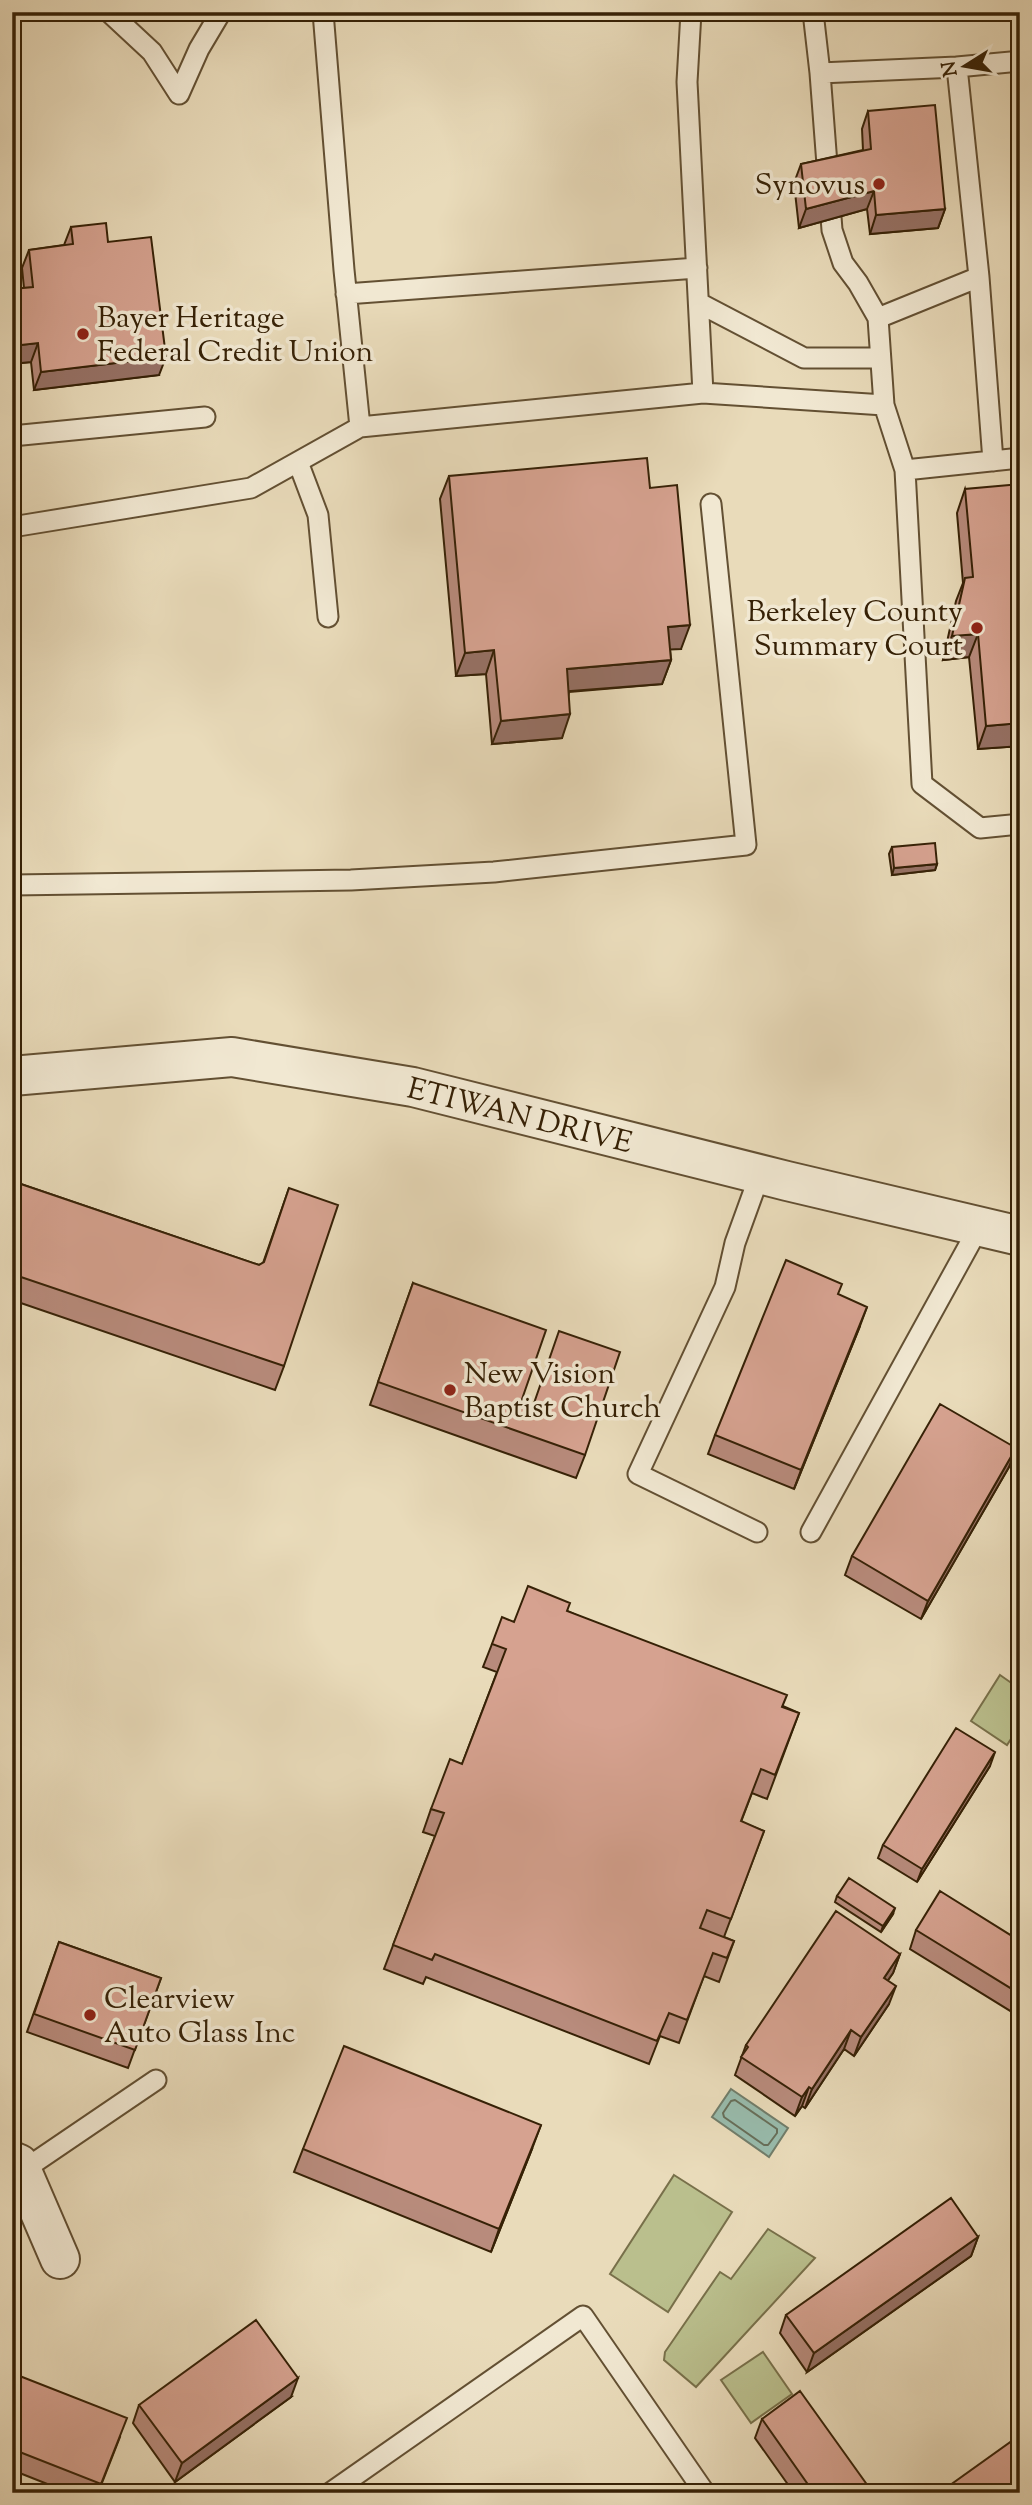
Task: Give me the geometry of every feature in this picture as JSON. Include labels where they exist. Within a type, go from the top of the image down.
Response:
[{"type":"street","name":"ETIWAN DRIVE","points":[[12,1076],[232,1057],[413,1087],[1020,1236]]},
{"type":"street","points":[[17,2166],[60,2259]]},
{"type":"lane","points":[[108,12],[152,52],[179,94],[199,49],[221,12]]},
{"type":"lane","points":[[323,12],[346,294],[360,427]]},
{"type":"lane","points":[[691,12],[687,82],[703,393]]},
{"type":"lane","points":[[813,12],[832,230],[843,263],[878,318],[884,405],[905,470],[922,784],[980,828],[1020,824]]},
{"type":"lane","points":[[820,73],[1020,61]]},
{"type":"lane","points":[[957,66],[979,277],[993,461]]},
{"type":"lane","points":[[346,294],[697,268]]},
{"type":"lane","points":[[878,318],[979,277]]},
{"type":"lane","points":[[699,303],[804,358],[880,358]]},
{"type":"lane","points":[[12,527],[251,488],[360,427],[703,393],[884,405]]},
{"type":"lane","points":[[12,436],[205,417]]},
{"type":"lane","points":[[905,470],[1020,458]]},
{"type":"lane","points":[[298,462],[318,515],[328,617]]},
{"type":"lane","points":[[12,885],[343,881],[494,872],[746,845],[712,504]]},
{"type":"lane","points":[[757,1532],[638,1474],[725,1287],[734,1243],[760,1174]]},
{"type":"lane","points":[[811,1532],[979,1227]]},
{"type":"lane","points":[[17,2166],[156,2080]]},
{"type":"lane","points":[[330,2493],[583,2316],[705,2493]]},
{"type":"green space","points":[[1000,1675],[1020,1689],[1020,1725],[1007,1745],[971,1721]]},
{"type":"green space","points":[[674,2175],[732,2212],[668,2312],[610,2274]]},
{"type":"green space","points":[[768,2229],[815,2258],[696,2387],[664,2360],[665,2352],[720,2272],[731,2279]]},
{"type":"green space","points":[[763,2352],[792,2394],[751,2423],[721,2380]]},
{"type":"water","points":[[731,2089],[788,2128],[769,2157],[712,2117]]},
{"type":"building","points":[[935,105],[945,209],[876,215],[874,191],[806,209],[801,164],[871,149],[868,111]]},
{"type":"building","name":"Bayer Heritage Federal Credit Union","points":[[106,223],[108,242],[151,237],[166,357],[41,372],[38,343],[12,346],[12,289],[33,287],[29,250],[73,244],[71,227]]},
{"type":"building","points":[[647,458],[650,488],[677,485],[690,625],[668,627],[671,660],[567,669],[570,714],[501,721],[494,650],[465,653],[449,476]]},
{"type":"building","points":[[1020,484],[1020,723],[986,726],[978,634],[952,636],[965,578],[973,577],[965,489]]},
{"type":"building","points":[[935,843],[937,864],[894,868],[892,847]]},
{"type":"building","points":[[12,1181],[259,1265],[264,1262],[289,1188],[338,1205],[284,1366],[12,1274]]},
{"type":"building","points":[[786,1260],[842,1284],[838,1294],[867,1307],[801,1470],[715,1435]]},
{"type":"building","name":"New Vision Baptist Church","points":[[413,1283],[546,1330],[521,1402],[533,1406],[559,1331],[620,1352],[585,1455],[378,1382]]},
{"type":"building","points":[[940,1404],[1016,1448],[928,1601],[852,1556]]},
{"type":"building","points":[[528,1586],[570,1603],[567,1611],[787,1695],[782,1707],[799,1713],[775,1775],[761,1769],[741,1821],[764,1831],[731,1919],[707,1910],[700,1928],[734,1941],[727,1958],[713,1953],[687,2020],[669,2013],[657,2041],[435,1954],[432,1960],[393,1945],[444,1813],[431,1809],[450,1759],[462,1764],[506,1649],[492,1644],[502,1617],[514,1622]]},
{"type":"building","points":[[956,1728],[995,1752],[922,1869],[883,1845]]},
{"type":"building","points":[[849,1878],[895,1908],[883,1926],[837,1896]]},
{"type":"building","points":[[940,1891],[1020,1941],[1020,1994],[916,1930]]},
{"type":"building","points":[[836,1911],[900,1954],[884,1978],[896,1986],[861,2037],[851,2030],[812,2089],[809,2087],[802,2097],[741,2057],[748,2047],[746,2045]]},
{"type":"building","points":[[59,1942],[161,1978],[135,2050],[34,2014]]},
{"type":"building","points":[[344,2046],[541,2125],[499,2229],[303,2149]]},
{"type":"building","points":[[951,2198],[978,2237],[814,2353],[786,2315]]},
{"type":"building","points":[[256,2320],[298,2378],[182,2463],[139,2405]]},
{"type":"building","points":[[12,2373],[127,2418],[101,2484],[12,2449]]},
{"type":"building","points":[[800,2391],[873,2493],[814,2493],[762,2419]]},
{"type":"building","points":[[1020,2435],[1020,2493],[939,2493]]},
{"type":"place","name":"Synovus","points":[[879,184]]},
{"type":"place","name":"Bayer Heritage Federal Credit Union","points":[[83,334]]},
{"type":"place","name":"Berkeley County Summary Court","points":[[977,628]]},
{"type":"place","name":"New Vision Baptist Church","points":[[450,1390]]},
{"type":"place","name":"Clearview Auto Glass Inc","points":[[90,2015]]}]
